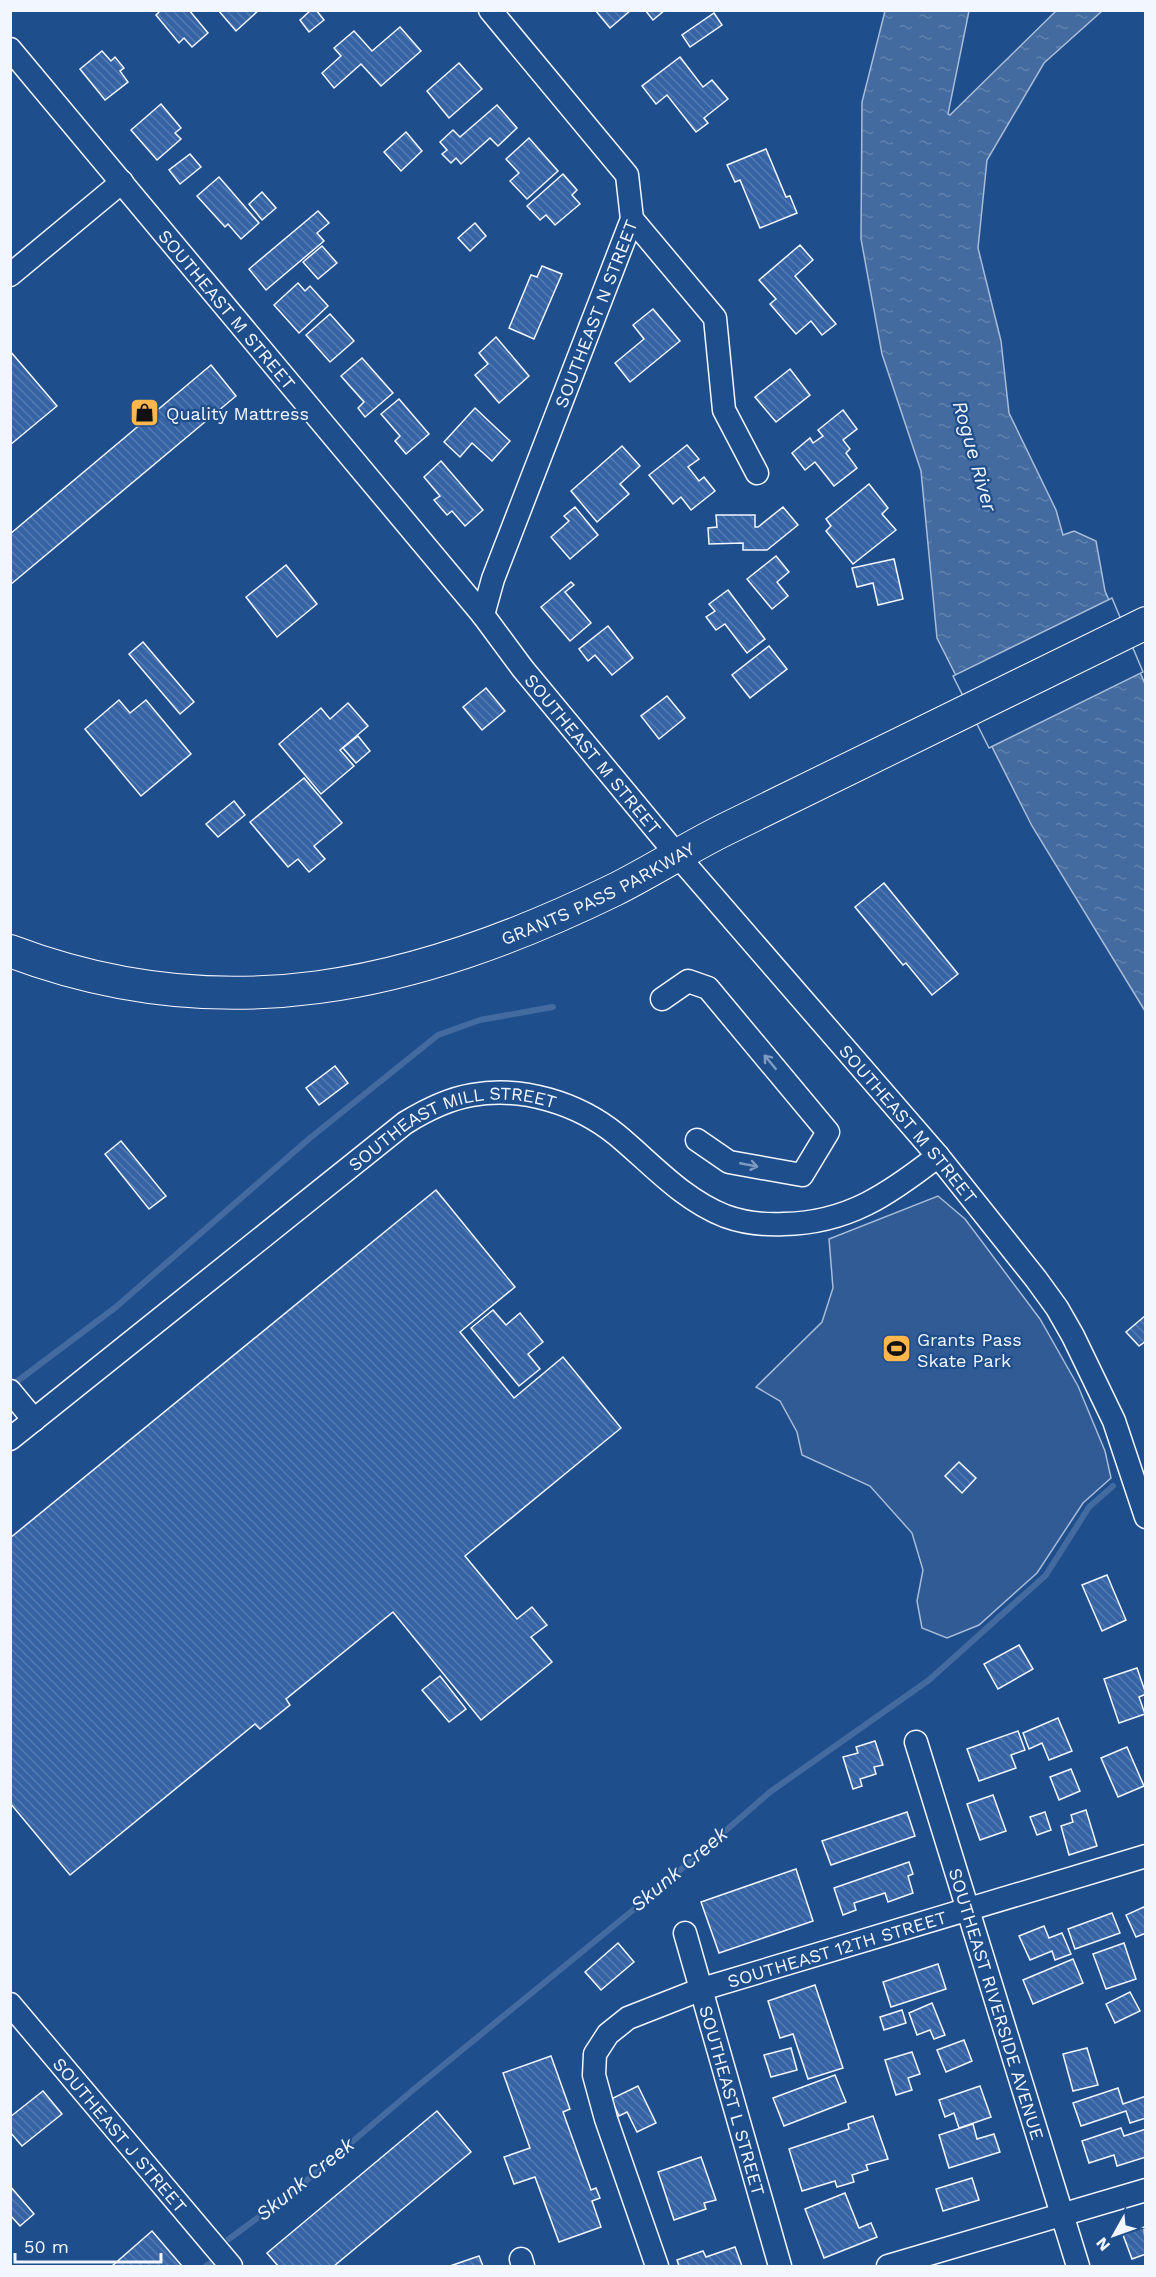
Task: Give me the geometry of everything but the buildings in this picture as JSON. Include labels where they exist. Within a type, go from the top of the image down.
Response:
[{"type":"highway","name":"GRANTS PASS PARKWAY","points":[[10,951],[62,969],[158,989],[198,993],[247,994],[315,989],[382,976],[481,946],[595,899],[726,829],[1146,623]]},
{"type":"street","name":"SOUTHEAST N STREET","points":[[483,615],[493,579],[632,219],[627,175],[490,10]]},
{"type":"street","name":"SOUTHEAST M STREET","points":[[10,50],[483,615],[523,669],[678,856],[938,1156],[1057,1308],[1114,1420],[1146,1517]]},
{"type":"street","points":[[10,275],[122,182]]},
{"type":"street","points":[[632,219],[715,318],[724,410],[757,473]]},
{"type":"street","points":[[662,999],[687,981],[708,988],[828,1132],[802,1175],[729,1162],[697,1140]]},
{"type":"street","name":"SOUTHEAST MILL STREET","points":[[10,1439],[405,1123],[427,1110],[459,1098],[492,1092],[512,1093],[539,1097],[564,1105],[588,1115],[616,1134],[666,1179],[706,1206],[726,1216],[766,1225],[798,1224],[848,1214],[899,1187],[938,1156]]},
{"type":"street","points":[[10,1391],[34,1420]]},
{"type":"street","name":"SOUTHEAST RIVERSIDE AVENUE","points":[[916,1742],[1077,2266]]},
{"type":"street","name":"SOUTHEAST 12TH STREET","points":[[657,2266],[606,2119],[594,2075],[595,2054],[608,2034],[628,2018],[702,1989],[1146,1856]]},
{"type":"street","name":"SOUTHEAST L STREET","points":[[685,1933],[780,2266]]},
{"type":"street","name":"SOUTHEAST J STREET","points":[[10,2004],[231,2266]]},
{"type":"street","points":[[888,2266],[1146,2190]]},
{"type":"shaded area","name":"Grants Pass Skate Park","points":[[938,1196],[965,1219],[1040,1319],[1078,1386],[1105,1451],[1111,1478],[1083,1503],[1037,1573],[979,1625],[947,1638],[922,1628],[917,1601],[923,1570],[912,1533],[870,1486],[802,1455],[797,1432],[780,1401],[756,1387],[822,1322],[833,1288],[829,1239]]},
{"type":"water","name":"Rogue River","points":[[885,11],[969,11],[948,114],[950,115],[1056,11],[1102,11],[1044,63],[987,160],[978,248],[1001,341],[1009,413],[1056,510],[1063,535],[1074,531],[1096,541],[1105,591],[1145,684],[1145,1011],[1032,826],[937,638],[921,471],[882,354],[861,239],[862,102]]},
{"type":"pier","points":[[1112,598],[1143,672],[989,748],[953,676]]},
{"type":"waterway","points":[[11,1386],[116,1307],[310,1138],[438,1035],[480,1020],[553,1007]]},
{"type":"waterway","name":"Skunk Creek","points":[[229,2239],[299,2187],[413,2090],[655,1892],[770,1792],[929,1680],[1046,1575],[1089,1507],[1113,1486]]},
{"type":"place","name":"Quality Mattress","points":[[145,413]]},
{"type":"place","name":"Grants Pass Skate Park","points":[[896,1349]]}]
